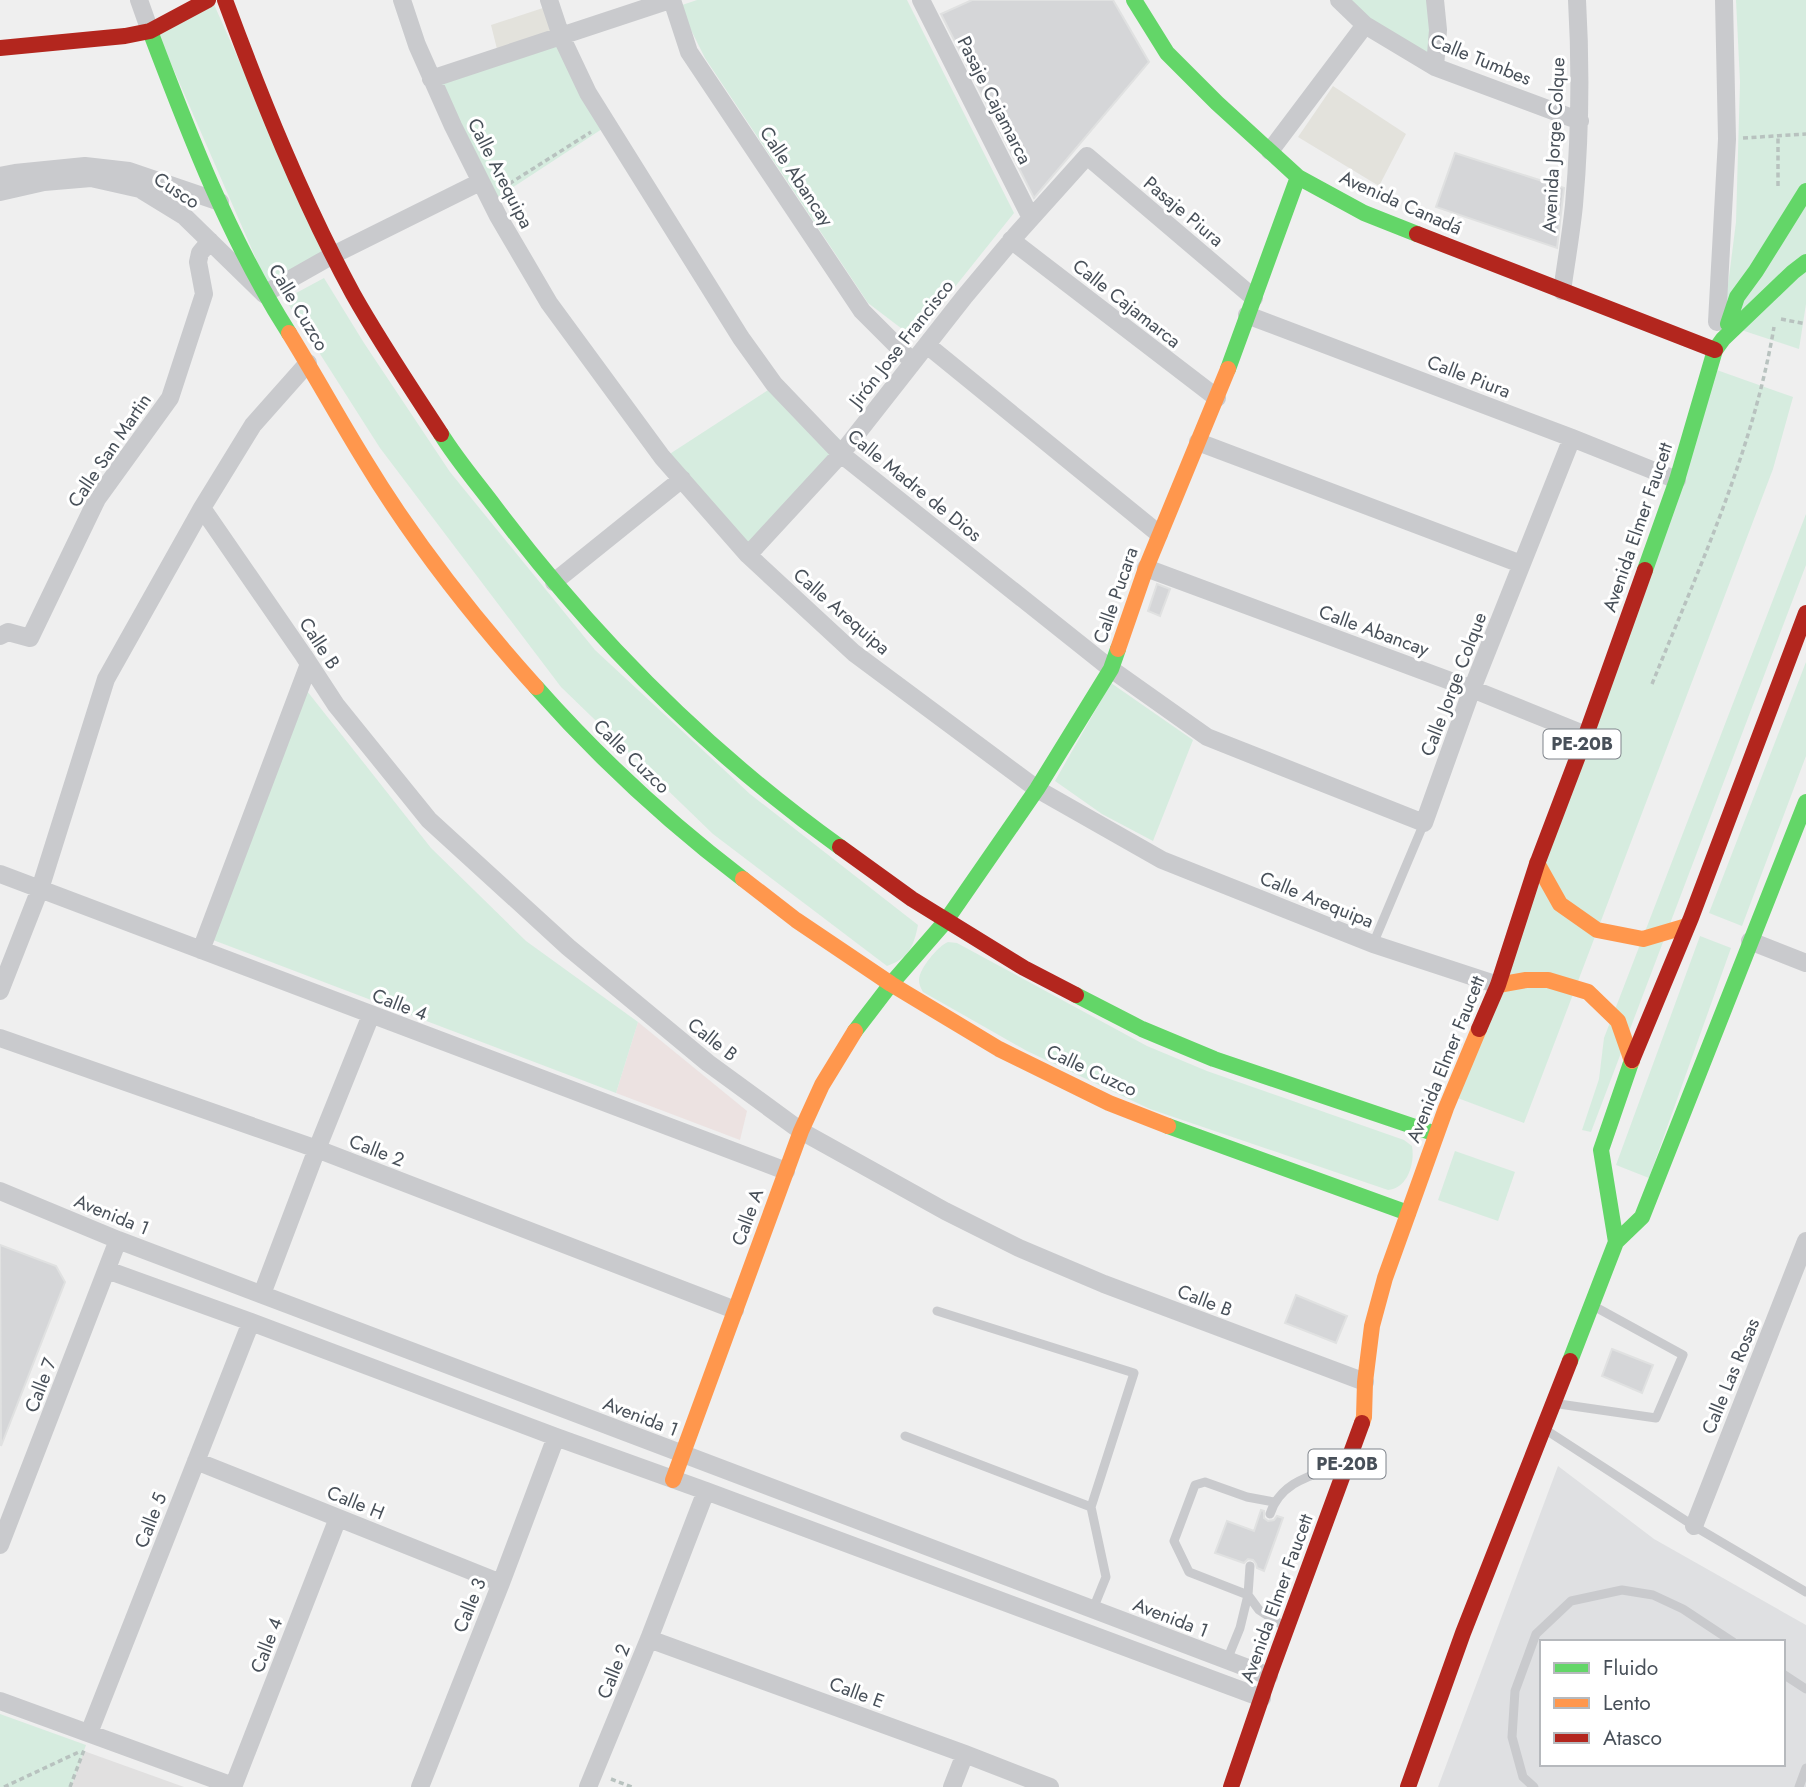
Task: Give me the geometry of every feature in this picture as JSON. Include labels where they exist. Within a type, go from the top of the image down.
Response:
[{"type":"main road","points":[[0,48],[125,36],[150,31],[208,0]]},
{"type":"main road","points":[[225,0],[282,145],[333,255],[416,399],[484,495],[554,582],[620,656],[678,715],[799,818],[870,871],[945,922],[1042,978],[1144,1029],[1233,1068],[1436,1134]]},
{"type":"main road","name":"Avenida Canadá","points":[[1133,0],[1167,53],[1298,177],[1364,213],[1562,291],[1719,344]]},
{"type":"main road","name":"Calle Cuzco","points":[[150,31],[183,117],[264,294],[366,463],[430,558],[501,648],[570,725],[661,813],[723,865],[796,920],[891,984],[999,1049],[1109,1104],[1408,1213]]},
{"type":"main road","name":"Calle Pucara","points":[[891,984],[945,922],[1037,789],[1111,670],[1146,568],[1217,398],[1298,177]]},
{"type":"main road","points":[[1719,344],[1737,297],[1806,191]]},
{"type":"main road","points":[[1719,344],[1806,262]]},
{"type":"main road","name":"Avenida Elmer Faucett","points":[[1230,1787],[1364,1417],[1371,1326],[1385,1278],[1446,1108],[1498,985],[1538,863],[1677,480],[1719,344]]},
{"type":"main road","points":[[1616,1242],[1601,1150],[1632,1061],[1692,918],[1806,613]]},
{"type":"main road","points":[[1408,1787],[1464,1633],[1616,1242],[1642,1217],[1806,802]]},
{"type":"main road","points":[[1538,863],[1560,904],[1597,930],[1643,939],[1687,926]]},
{"type":"main road","points":[[1498,985],[1548,980],[1588,992],[1618,1021],[1632,1061]]},
{"type":"main road","name":"Calle A","points":[[673,1480],[801,1131],[822,1085],[853,1034],[891,984]]},
{"type":"street","name":"Calle Cuzco","points":[[139,0],[150,31]]},
{"type":"street","name":"Calle Arequipa","points":[[402,0],[431,79],[480,182],[549,303],[662,457],[748,555],[854,653],[1037,789],[1162,859],[1373,944],[1498,985]]},
{"type":"street","name":"Calle Madre de Dios","points":[[549,0],[561,36],[588,93],[741,338],[774,384],[841,454],[1111,670],[1207,737],[1424,823]]},
{"type":"street","points":[[431,79],[671,0]]},
{"type":"street","name":"Calle Abancay","points":[[671,0],[689,52],[696,63],[862,310],[912,361]]},
{"type":"street","name":"Pasaje Cajamarca","points":[[921,0],[1031,218]]},
{"type":"street","name":"Calle Tumbes","points":[[1339,0],[1365,25],[1434,67],[1580,121]]},
{"type":"street","points":[[1434,67],[1438,30],[1435,0]]},
{"type":"street","name":"Avenida Jorge Colque","points":[[1562,291],[1574,206],[1580,121],[1577,0]]},
{"type":"street","name":"Avenida Elmer Faucett","points":[[1719,344],[1727,139],[1724,0]]},
{"type":"street","points":[[1270,151],[1365,25]]},
{"type":"street","name":"Jirón Jose Francisco","points":[[748,555],[841,454],[912,361],[1011,240],[1087,156]]},
{"type":"street","name":"Pasaje Piura","points":[[1087,156],[1254,298]]},
{"type":"street","points":[[0,176],[85,166],[129,171],[220,202]]},
{"type":"street","name":"Cusco","points":[[0,192],[44,182],[91,178],[140,189],[184,216],[264,294]]},
{"type":"street","points":[[264,294],[333,255],[480,182]]},
{"type":"street","name":"Calle Cajamarca","points":[[1011,240],[1217,398]]},
{"type":"street","name":"Calle San Martin","points":[[0,636],[8,632],[30,639],[97,499],[170,398],[204,294],[198,262],[200,254],[210,241]]},
{"type":"street","name":"Calle Piura","points":[[1247,314],[1677,480]]},
{"type":"street","points":[[927,345],[1159,534]]},
{"type":"street","points":[[0,991],[40,889],[106,679],[202,508],[253,425],[308,363]]},
{"type":"street","name":"Calle Jorge Colque","points":[[1424,823],[1472,689],[1572,438]]},
{"type":"street","points":[[1198,442],[1521,564]]},
{"type":"street","points":[[554,582],[682,479]]},
{"type":"street","name":"Calle B","points":[[202,508],[338,708],[429,820],[588,963],[708,1063],[801,1131],[945,1211],[1019,1248],[1104,1284],[1365,1382]]},
{"type":"street","name":"Calle Abancay","points":[[1146,568],[1472,689],[1586,735]]},
{"type":"street","points":[[201,950],[309,664]]},
{"type":"street","name":"Calle 4","points":[[0,874],[786,1171]]},
{"type":"street","points":[[1750,941],[1806,963]]},
{"type":"street","points":[[262,1294],[371,1015]]},
{"type":"street","name":"Calle 2","points":[[0,1038],[317,1149],[735,1310]]},
{"type":"street","name":"Avenida 1","points":[[0,1191],[118,1240],[1269,1676]]},
{"type":"street","name":"Calle 7","points":[[0,1545],[118,1240]]},
{"type":"street","name":"Calle Las Rosas","points":[[1694,1526],[1806,1241]]},
{"type":"street","points":[[107,1270],[1262,1698]]},
{"type":"street","name":"Calle 5","points":[[87,1741],[251,1322]]},
{"type":"street","name":"Calle 3","points":[[424,1786],[556,1437]]},
{"type":"street","name":"Calle H","points":[[196,1461],[501,1583]]},
{"type":"street","name":"Calle 2","points":[[591,1779],[706,1491]]},
{"type":"street","name":"Calle 4","points":[[233,1786],[338,1518]]},
{"type":"street","name":"Calle E","points":[[649,1639],[1050,1787]]},
{"type":"street","points":[[0,1701],[87,1741],[233,1786]]},
{"type":"street","points":[[952,1787],[965,1754]]},
{"type":"lane","name":"Calle Jorge Colque","points":[[1373,944],[1424,823]]},
{"type":"lane","points":[[1554,1404],[1656,1418],[1683,1356],[1591,1305]]},
{"type":"lane","points":[[937,1311],[1133,1373],[1091,1507],[1106,1577],[1093,1609]]},
{"type":"lane","points":[[1544,1429],[1694,1526],[1806,1592]]},
{"type":"lane","points":[[905,1436],[1091,1507]]},
{"type":"lane","points":[[1270,1514],[1274,1502],[1286,1488],[1348,1461]]},
{"type":"lane","points":[[1274,1502],[1247,1497],[1205,1482],[1199,1483],[1195,1485],[1174,1541],[1189,1572],[1248,1595],[1258,1610],[1287,1629]]},
{"type":"lane","points":[[1227,1660],[1240,1628],[1248,1595],[1250,1566]]},
{"type":"lane","points":[[1534,1787],[1523,1777],[1512,1737],[1514,1691],[1536,1634],[1571,1601],[1622,1590],[1653,1595],[1683,1609],[1730,1640]]},
{"type":"lane","points":[[1785,1675],[1806,1689]]},
{"type":"lane","points":[[1799,1787],[1806,1768]]},
{"type":"path","points":[[498,175],[504,187],[597,129]]},
{"type":"path","points":[[1727,139],[1806,134]]},
{"type":"path","points":[[1778,136],[1778,186]]},
{"type":"path","points":[[1652,684],[1725,503],[1749,428],[1767,367],[1776,318],[1776,289]]},
{"type":"path","points":[[72,1745],[87,1741]]},
{"type":"path","points":[[4,1787],[87,1741]]},
{"type":"path","points":[[70,1787],[87,1741]]},
{"type":"path","points":[[591,1779],[632,1787]]},
{"type":"shaded area","points":[[546,7],[551,33],[497,49],[491,25]]},
{"type":"shaded area","points":[[1333,86],[1406,134],[1379,186],[1298,137]]},
{"type":"shaded area","points":[[638,1022],[747,1111],[740,1140],[616,1093]]},
{"type":"shaded area","points":[[1558,1466],[1654,1539],[1806,1625],[1806,1787],[1438,1787]]},
{"type":"shaded area","points":[[84,1751],[184,1787],[71,1787]]},
{"type":"green space","points":[[212,0],[324,251],[267,284],[156,29]]},
{"type":"green space","points":[[697,0],[907,0],[1014,213],[914,338],[868,303],[705,58],[679,6]]},
{"type":"green space","points":[[1336,0],[1430,0],[1429,62]]},
{"type":"green space","points":[[1736,0],[1806,0],[1806,304],[1799,349],[1723,324],[1736,222],[1740,82]]},
{"type":"green space","points":[[557,40],[602,129],[492,201],[437,82]]},
{"type":"green space","points":[[324,278],[450,472],[595,650],[750,794],[918,925],[912,945],[900,960],[887,966],[713,834],[561,687],[380,448],[285,299]]},
{"type":"green space","points":[[1714,369],[1793,397],[1773,469],[1524,1123],[1455,1097]]},
{"type":"green space","points":[[779,383],[846,445],[752,555],[665,457]]},
{"type":"green space","points":[[1806,514],[1806,565],[1591,1132],[1582,1130],[1599,1079],[1604,1038]]},
{"type":"green space","points":[[1806,662],[1806,756],[1742,926],[1709,913]]},
{"type":"green space","points":[[1111,683],[1193,740],[1153,841],[1102,814],[1055,781]]},
{"type":"green space","points":[[307,691],[431,848],[526,941],[638,1022],[616,1093],[213,940]]},
{"type":"green space","points":[[1700,936],[1731,948],[1649,1178],[1616,1165]]},
{"type":"green space","points":[[948,942],[957,943],[1147,1046],[1207,1071],[1404,1140],[1412,1146],[1409,1174],[1401,1185],[1388,1190],[1150,1109],[1027,1051],[923,992],[919,980],[922,970],[934,953]]},
{"type":"green space","points":[[1455,1151],[1515,1172],[1498,1221],[1438,1200]]},
{"type":"green space","points":[[0,1714],[86,1745],[71,1787],[0,1787]]},
{"type":"building","points":[[972,0],[1113,0],[1149,62],[1034,198],[941,14]]},
{"type":"building","points":[[1455,153],[1564,188],[1557,248],[1436,207]]},
{"type":"building","points":[[1157,584],[1170,589],[1160,616],[1148,611]]},
{"type":"building","points":[[0,1245],[56,1266],[65,1282],[1,1446]]},
{"type":"building","points":[[1296,1295],[1347,1316],[1336,1343],[1285,1323]]},
{"type":"building","points":[[1612,1349],[1653,1365],[1642,1393],[1602,1376]]},
{"type":"building","points":[[1261,1510],[1268,1521],[1277,1516],[1283,1518],[1264,1571],[1257,1568],[1253,1560],[1248,1559],[1244,1563],[1215,1553],[1227,1521],[1254,1531]]},
{"type":"traffic: fast","points":[[1134,0],[1167,53],[1298,177],[1364,213],[1417,234]]},
{"type":"traffic: fast","points":[[150,31],[195,147],[229,223],[247,261],[289,333]]},
{"type":"traffic: fast","points":[[1228,369],[1298,177]]},
{"type":"traffic: fast","points":[[1728,324],[1737,297],[1806,191]]},
{"type":"traffic: fast","points":[[1645,570],[1677,480],[1715,350],[1723,339],[1806,262]]},
{"type":"traffic: fast","points":[[441,434],[532,555],[612,646],[655,690],[744,772],[840,847]]},
{"type":"traffic: fast","points":[[855,1031],[891,984],[945,922],[1037,789],[1111,669],[1118,649]]},
{"type":"traffic: fast","points":[[536,687],[584,739],[635,788],[743,879]]},
{"type":"traffic: fast","points":[[1616,1242],[1642,1217],[1806,802]]},
{"type":"traffic: fast","points":[[1076,995],[1142,1029],[1214,1059],[1436,1134]]},
{"type":"traffic: fast","points":[[1570,1361],[1616,1242],[1601,1150],[1632,1060]]},
{"type":"traffic: fast","points":[[1168,1126],[1408,1213]]},
{"type":"traffic: slow","points":[[289,333],[365,461],[424,550],[467,606],[536,687]]},
{"type":"traffic: slow","points":[[1118,649],[1146,568],[1228,369]]},
{"type":"traffic: slow","points":[[1537,863],[1560,904],[1597,930],[1643,939],[1687,926]]},
{"type":"traffic: slow","points":[[743,879],[796,920],[891,984],[999,1049],[1109,1103],[1168,1126]]},
{"type":"traffic: slow","points":[[1498,985],[1526,980],[1548,980],[1588,992],[1618,1021],[1632,1061]]},
{"type":"traffic: slow","points":[[1362,1423],[1372,1326],[1385,1278],[1446,1108],[1479,1029]]},
{"type":"traffic: slow","points":[[673,1480],[801,1131],[822,1085],[855,1031]]},
{"type":"traffic: jam","points":[[0,48],[125,36],[150,31],[208,0]]},
{"type":"traffic: jam","points":[[225,0],[284,149],[334,258],[374,330],[441,434]]},
{"type":"traffic: jam","points":[[1417,234],[1715,350]]},
{"type":"traffic: jam","points":[[1479,1029],[1498,985],[1537,864],[1645,570]]},
{"type":"traffic: jam","points":[[1632,1060],[1691,918],[1806,613]]},
{"type":"traffic: jam","points":[[840,847],[912,899],[1024,968],[1076,995]]},
{"type":"traffic: jam","points":[[1408,1787],[1463,1633],[1570,1361]]},
{"type":"traffic: jam","points":[[1231,1787],[1362,1423]]}]
